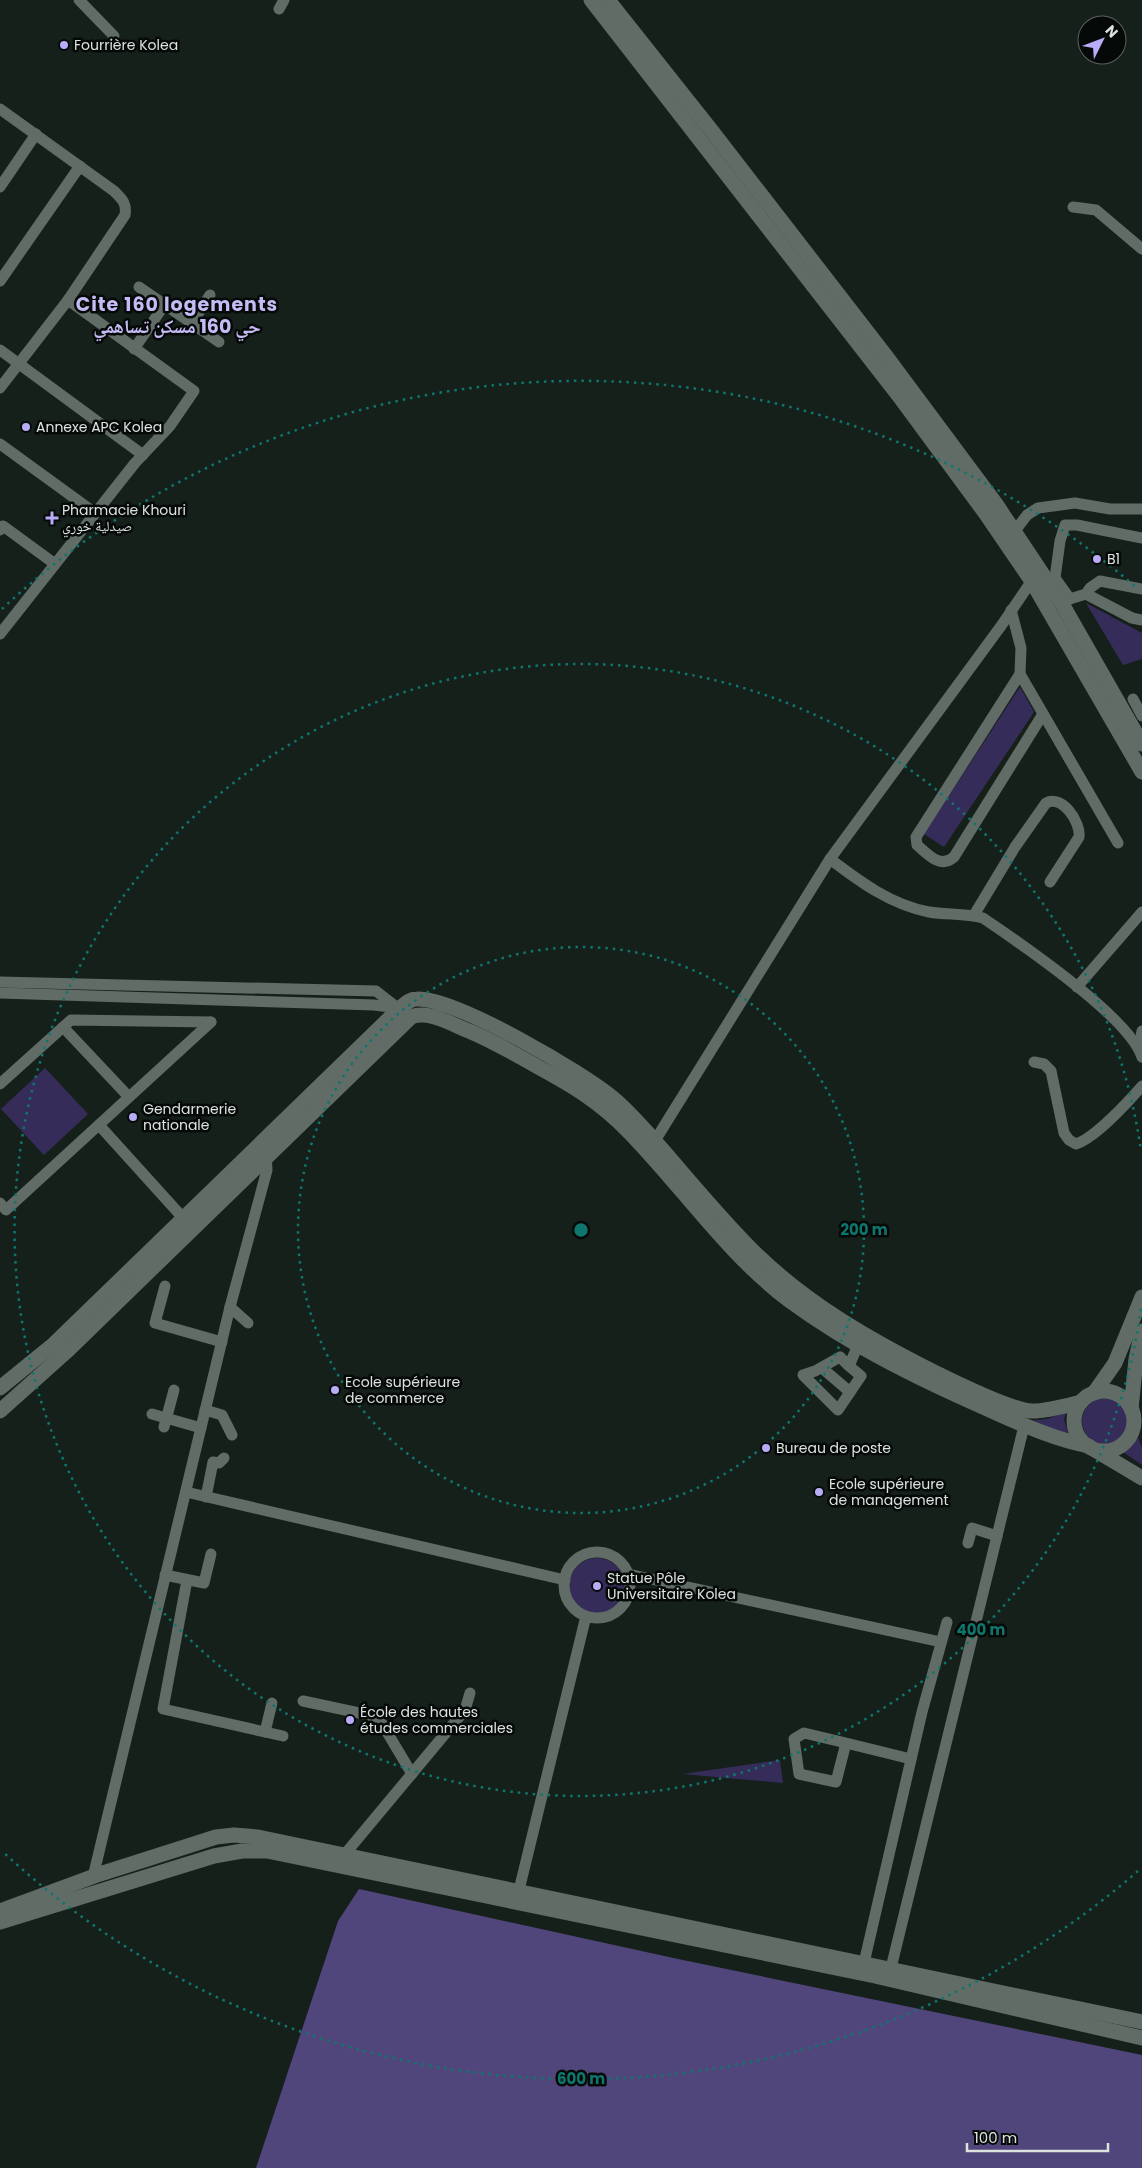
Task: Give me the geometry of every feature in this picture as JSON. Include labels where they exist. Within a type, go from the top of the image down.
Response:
[{"type":"main road","points":[[592,0],[1036,574],[1066,600],[1142,744]]},
{"type":"main road","points":[[608,0],[712,130],[880,348],[1015,531],[1142,772]]},
{"type":"main road","points":[[0,1411],[66,1352],[267,1158],[405,1013]]},
{"type":"main road","points":[[0,1388],[54,1344],[265,1141],[405,1013],[436,1018],[490,1039],[575,1087],[651,1147],[754,1252],[788,1283],[837,1319],[876,1343],[948,1379],[1021,1409],[1045,1410],[1081,1402],[1094,1393],[1115,1363],[1142,1297]]},
{"type":"main road","points":[[651,1147],[728,1245],[761,1277],[830,1329],[950,1393],[1024,1426],[1062,1440],[1104,1451],[1115,1449],[1124,1443],[1130,1435],[1136,1415],[1136,1359],[1142,1331]]},
{"type":"main road","points":[[1094,1393],[1105,1391],[1116,1394],[1125,1400],[1136,1415]]},
{"type":"main road","points":[[1081,1402],[1076,1411],[1074,1421],[1076,1431],[1081,1440],[1091,1448],[1142,1478]]},
{"type":"main road","points":[[0,1911],[92,1877],[195,1843],[216,1837],[258,1837],[519,1890],[1142,2022]]},
{"type":"main road","points":[[0,1922],[214,1856],[242,1851],[267,1851],[875,1976],[1142,2038]]},
{"type":"street","points":[[79,0],[114,36]]},
{"type":"street","points":[[0,109],[114,191],[124,200],[126,207],[125,215],[68,300],[0,388]]},
{"type":"street","points":[[0,187],[36,134]]},
{"type":"street","points":[[0,281],[80,166]]},
{"type":"street","points":[[1073,207],[1096,210],[1142,249]]},
{"type":"street","points":[[139,287],[219,342]]},
{"type":"street","points":[[192,323],[210,295]]},
{"type":"street","points":[[0,634],[135,463],[170,426],[194,391],[68,300]]},
{"type":"street","points":[[134,349],[165,304]]},
{"type":"street","points":[[0,350],[143,456]]},
{"type":"street","points":[[0,444],[95,513]]},
{"type":"street","points":[[1015,531],[1027,515],[1038,508],[1075,503],[1110,509],[1142,508]]},
{"type":"street","points":[[1142,538],[1077,524],[1066,524],[1060,541],[1056,578],[1066,600],[1086,594],[1100,580],[1142,588]]},
{"type":"street","points":[[0,530],[3,526],[54,564]]},
{"type":"street","points":[[651,1147],[830,859],[1036,574]]},
{"type":"street","points":[[1086,594],[1139,621]]},
{"type":"street","points":[[1011,610],[1021,648],[1020,674],[916,837],[917,845],[937,862],[946,863],[954,858],[1043,714]]},
{"type":"street","points":[[1020,674],[1118,843]]},
{"type":"street","points":[[1133,699],[1142,716]]},
{"type":"street","points":[[974,915],[1015,848],[1046,803],[1051,800],[1068,810],[1079,831],[1078,837],[1050,882]]},
{"type":"street","points":[[830,859],[865,886],[892,899],[927,912],[974,915],[983,918],[1077,987],[1121,1027],[1141,1053]]},
{"type":"street","points":[[1077,987],[1142,912]]},
{"type":"street","points":[[0,982],[376,991],[405,1013]]},
{"type":"street","points":[[0,994],[374,1005],[405,1013]]},
{"type":"street","points":[[0,1084],[71,1020],[211,1022],[99,1125],[2,1209]]},
{"type":"street","points":[[63,1027],[129,1097]]},
{"type":"street","points":[[1141,1053],[1142,1031]]},
{"type":"street","points":[[1034,1062],[1044,1064],[1051,1071],[1064,1133],[1069,1140],[1076,1144],[1089,1136],[1121,1109],[1142,1086]]},
{"type":"street","points":[[99,1125],[154,1192],[184,1219]]},
{"type":"street","points":[[92,1877],[230,1307],[267,1170],[265,1141]]},
{"type":"street","points":[[165,1286],[155,1323],[222,1342]]},
{"type":"street","points":[[230,1307],[248,1323]]},
{"type":"street","points":[[849,1366],[858,1345]]},
{"type":"street","points":[[840,1358],[849,1366],[861,1376],[838,1410],[803,1375],[822,1368],[840,1358]]},
{"type":"street","points":[[822,1368],[850,1392]]},
{"type":"street","points":[[165,1423],[174,1390]]},
{"type":"street","points":[[205,1410],[222,1415],[232,1435]]},
{"type":"street","points":[[152,1414],[165,1423],[201,1428]]},
{"type":"street","points":[[875,1976],[890,1968],[1024,1426]]},
{"type":"street","points":[[206,1497],[213,1462],[219,1463],[224,1458]]},
{"type":"street","points":[[186,1492],[565,1580]]},
{"type":"street","points":[[968,1543],[972,1528],[997,1536]]},
{"type":"street","points":[[599,1552],[617,1559],[628,1574],[630,1593],[620,1609],[604,1618],[586,1616],[578,1612],[567,1598],[565,1580],[568,1570],[581,1557],[599,1552]]},
{"type":"street","points":[[166,1576],[204,1583],[211,1554]]},
{"type":"street","points":[[628,1574],[941,1642]]},
{"type":"street","points":[[187,1580],[162,1709],[283,1736]]},
{"type":"street","points":[[519,1890],[586,1616]]},
{"type":"street","points":[[864,1963],[911,1759],[947,1622]]},
{"type":"street","points":[[345,1854],[465,1710],[470,1693]]},
{"type":"street","points":[[303,1700],[378,1717],[412,1774]]},
{"type":"street","points":[[265,1732],[272,1702]]},
{"type":"street","points":[[846,1743],[836,1782],[799,1774],[794,1739],[804,1734],[846,1743],[911,1759]]},
{"type":"shaded area","points":[[1086,603],[1142,633],[1142,659],[1123,665]]},
{"type":"shaded area","points":[[1020,687],[1034,712],[944,847],[924,834]]},
{"type":"shaded area","points":[[45,1068],[88,1114],[44,1155],[1,1109]]},
{"type":"shaded area","points":[[1105,1398],[1118,1402],[1124,1408],[1128,1421],[1124,1434],[1118,1440],[1105,1444],[1092,1440],[1086,1434],[1082,1421],[1086,1408],[1092,1402]]},
{"type":"shaded area","points":[[1066,1412],[1064,1420],[1068,1433],[1027,1421],[1047,1419]]},
{"type":"shaded area","points":[[1137,1434],[1142,1448],[1142,1465],[1120,1450],[1133,1441]]},
{"type":"shaded area","points":[[597,1558],[608,1560],[617,1566],[623,1575],[625,1586],[623,1597],[617,1606],[608,1612],[597,1614],[586,1612],[577,1606],[571,1597],[569,1586],[571,1575],[577,1566],[586,1560]]},
{"type":"shaded area","points":[[780,1760],[783,1783],[683,1774]]},
{"type":"shaded area","points":[[359,1889],[678,1959],[1142,2055],[1142,2168],[256,2168],[338,1921]]},
{"type":"place","name":"Fourrière Kolea","points":[[64,45]]},
{"type":"place","name":"Annexe APC Kolea","points":[[26,427]]},
{"type":"place","name":"Pharmacie Khouri صيدلية خوري","points":[[52,518]]},
{"type":"place","name":"B1","points":[[1097,559]]},
{"type":"place","name":"Gendarmerie nationale","points":[[133,1117]]},
{"type":"place","name":"Ecole supérieure de commerce","points":[[335,1390]]},
{"type":"place","name":"Bureau de poste","points":[[766,1448]]},
{"type":"place","name":"Ecole supérieure de management","points":[[819,1492]]},
{"type":"place","name":"Statue Pôle Universitaire Kolea","points":[[597,1586]]},
{"type":"place","name":"École des hautes études commerciales","points":[[350,1720]]},
{"type":"district","name":"Cite 160 logements حي 160 مسكن تساهمي","points":[[177,315]]}]
